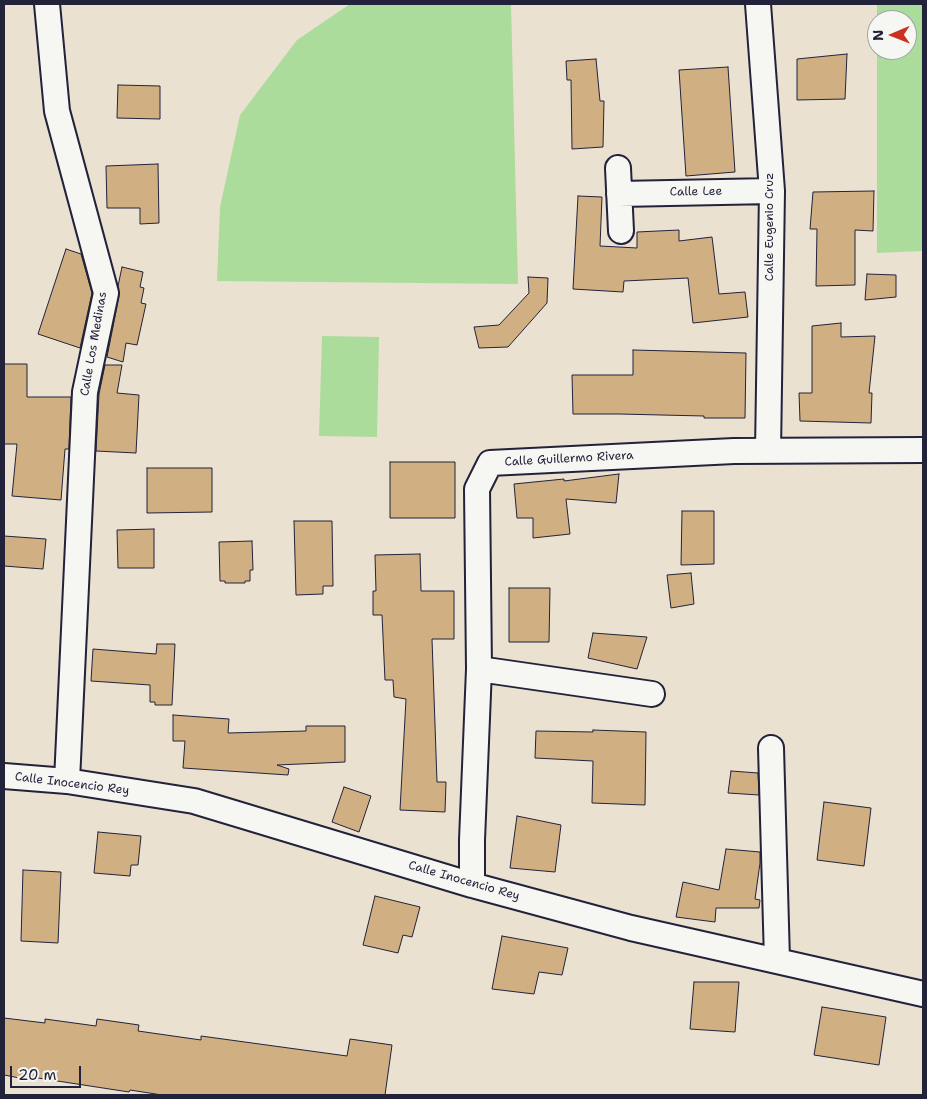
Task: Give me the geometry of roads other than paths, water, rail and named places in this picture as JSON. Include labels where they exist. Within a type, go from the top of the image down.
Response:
[{"type":"street","name":"Calle Los Medinas","points":[[47,4],[57,111],[106,293],[85,392],[68,781]]},
{"type":"street","name":"Calle Eugenio Cruz","points":[[758,4],[772,191],[768,451]]},
{"type":"street","points":[[618,168],[621,231]]},
{"type":"street","name":"Calle Lee","points":[[619,194],[772,191]]},
{"type":"street","name":"Calle Guillermo Rivera","points":[[472,885],[479,669],[477,489],[490,463],[734,451],[923,450]]},
{"type":"street","points":[[479,669],[652,694]]},
{"type":"street","points":[[771,748],[777,960]]},
{"type":"street","name":"Calle Inocencio Rey","points":[[4,776],[68,781],[194,801],[472,885],[631,928],[923,994]]}]
